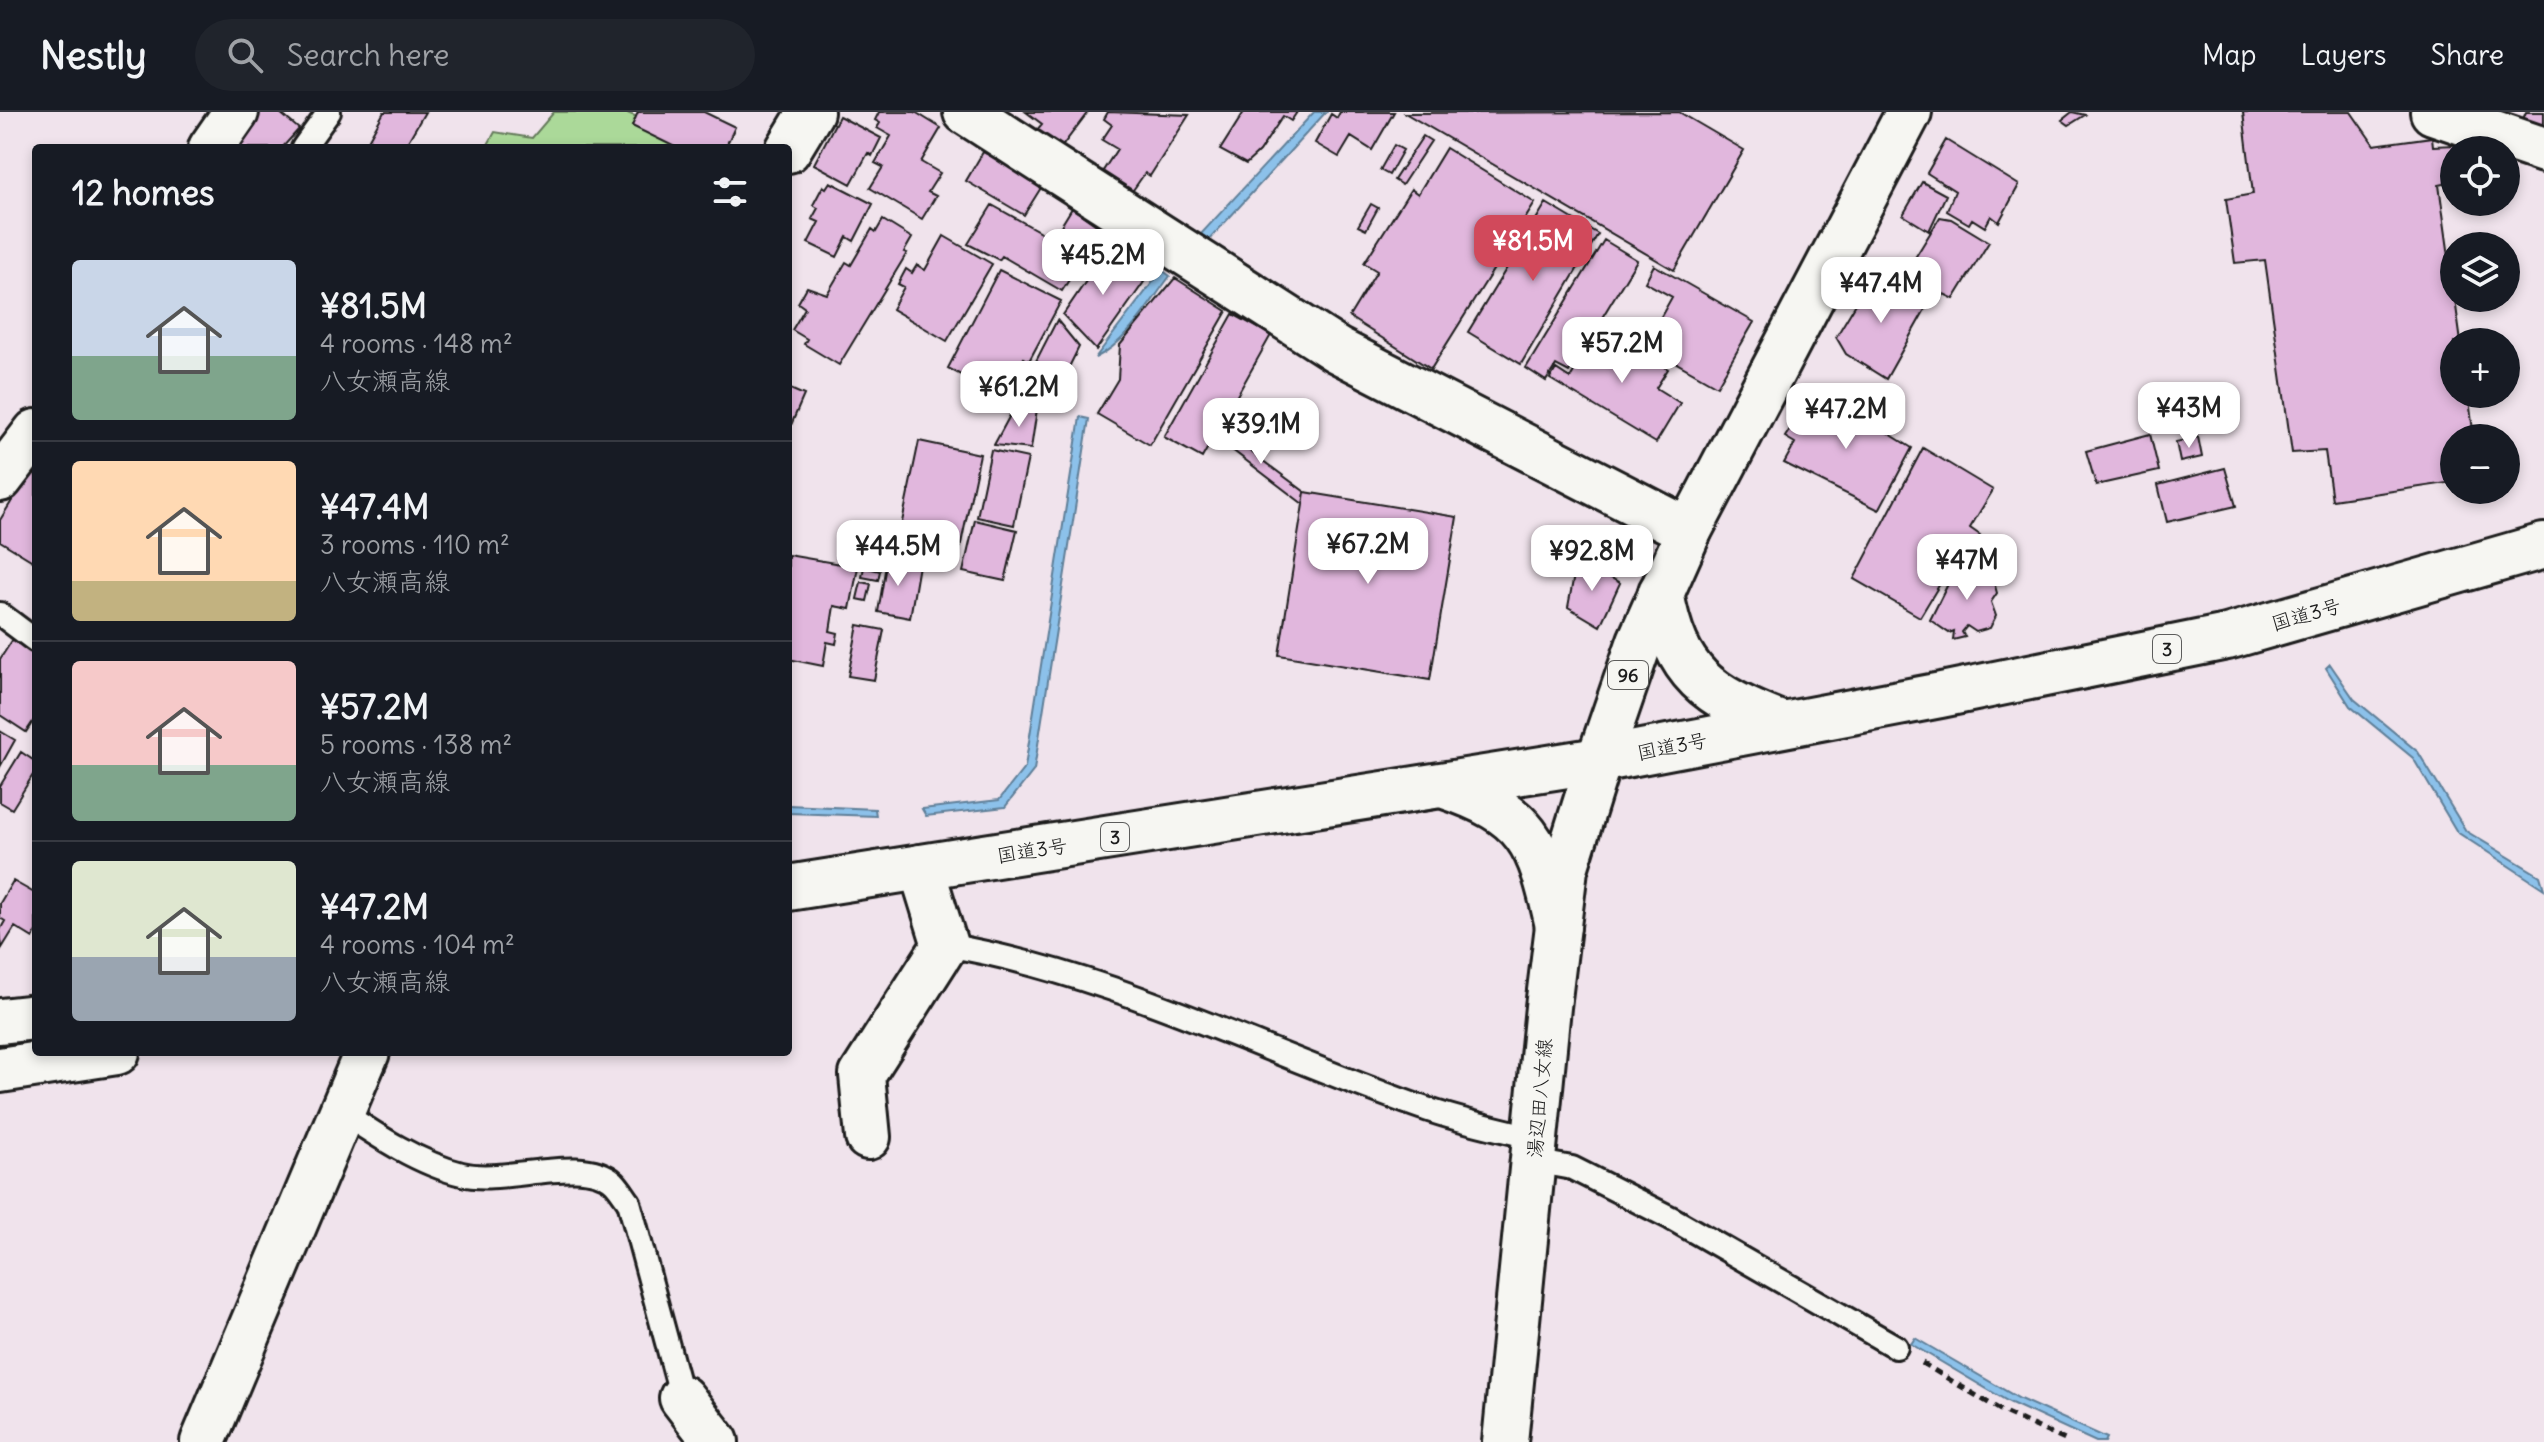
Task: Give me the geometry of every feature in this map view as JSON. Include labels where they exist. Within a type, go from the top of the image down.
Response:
[{"type":"main road","points":[[214,144],[236,112]]},
{"type":"main road","points":[[792,144],[811,112]]},
{"type":"main road","points":[[966,112],[1337,350],[1689,531]]},
{"type":"main road","name":"96","points":[[1599,760],[1640,641],[1689,531],[1909,112]]},
{"type":"main road","points":[[2451,115],[2544,150]]},
{"type":"main road","name":"国道3号","points":[[792,887],[1599,760],[1783,725],[2227,637],[2544,546]]},
{"type":"main road","points":[[1661,592],[1679,657],[1696,679],[1741,709],[1783,725]]},
{"type":"main road","name":"湯辺田八女線","points":[[1505,1442],[1565,869],[1599,760]]},
{"type":"main road","points":[[1441,785],[1478,797],[1506,813],[1525,831],[1538,851],[1558,926]]},
{"type":"main road","points":[[868,1137],[862,1075],[945,945],[921,867]]},
{"type":"main road","points":[[0,1021],[32,1017]]},
{"type":"main road","points":[[0,1070],[91,1056]]},
{"type":"main road","points":[[203,1442],[365,1056]]},
{"type":"main road","points":[[682,1398],[716,1442]]},
{"type":"lane","points":[[306,144],[329,112]]},
{"type":"lane","points":[[0,614],[32,638]]},
{"type":"lane","points":[[945,945],[982,951],[1112,990],[1534,1150],[1671,1218],[1896,1347]]},
{"type":"lane","points":[[342,1112],[376,1135],[463,1175],[494,1177],[582,1169],[612,1180],[629,1202],[682,1398]]},
{"type":"path","points":[[1896,1347],[2002,1411],[2069,1442]]},
{"type":"green space","points":[[554,112],[625,112],[704,144],[488,144],[495,132],[532,138]]},
{"type":"water","points":[[1314,112],[1326,112],[1208,241],[1200,235]]},
{"type":"water","points":[[1162,270],[1170,276],[1137,322],[1118,343],[1095,358]]},
{"type":"water","points":[[1080,417],[1089,419],[1034,770],[1005,807],[926,816],[922,809],[999,800],[1025,767]]},
{"type":"water","points":[[2330,664],[2354,699],[2418,752],[2466,831],[2540,876],[2544,889],[2457,832],[2413,758],[2350,706],[2326,668]]},
{"type":"water","points":[[792,805],[875,809],[876,816],[792,813]]},
{"type":"water","points":[[1915,1338],[2020,1399],[2107,1438],[2105,1442],[2096,1442],[2009,1402],[1911,1344]]},
{"type":"building","points":[[256,112],[279,112],[299,129],[286,144],[228,144]]},
{"type":"building","points":[[384,112],[425,112],[406,144],[366,144]]},
{"type":"building","points":[[638,112],[704,112],[735,127],[727,144],[669,144],[632,126]]},
{"type":"building","points":[[879,112],[915,112],[941,128],[921,162],[940,173],[928,192],[936,196],[922,219],[870,188],[883,167],[875,163],[891,136],[877,128],[880,123],[875,120]]},
{"type":"building","points":[[1026,112],[1088,112],[1060,149],[1036,131],[1042,124]]},
{"type":"building","points":[[1108,112],[1189,115],[1150,176],[1145,173],[1131,193],[1101,174],[1117,149],[1102,140],[1112,125],[1104,119]]},
{"type":"building","points":[[1244,112],[1297,112],[1291,121],[1283,116],[1259,152],[1246,164],[1220,150]]},
{"type":"building","points":[[1340,112],[1394,112],[1372,150],[1351,137],[1339,157],[1315,143],[1331,114],[1337,118]]},
{"type":"building","points":[[1679,112],[1744,150],[1674,270],[1405,113]]},
{"type":"building","points":[[2072,112],[2085,115],[2069,125],[2062,120]]},
{"type":"building","points":[[2243,112],[2351,112],[2374,145],[2432,137],[2433,146],[2440,146],[2440,216],[2443,216],[2446,232],[2440,232],[2440,312],[2457,312],[2459,328],[2440,328],[2440,408],[2470,408],[2472,424],[2440,424],[2440,484],[2332,500],[2325,451],[2292,453],[2265,260],[2235,263],[2226,199],[2253,194]]},
{"type":"building","points":[[2526,112],[2544,112],[2544,127],[2523,119]]},
{"type":"building","points":[[839,116],[881,138],[872,156],[868,153],[851,184],[814,164]]},
{"type":"building","points":[[1423,136],[1431,141],[1402,185],[1394,180]]},
{"type":"building","points":[[1946,140],[2019,185],[1999,222],[1991,216],[1985,227],[1972,219],[1969,224],[1947,211],[1955,191],[1927,173]]},
{"type":"building","points":[[1394,145],[1403,150],[1389,175],[1380,170]]},
{"type":"building","points":[[1446,148],[1535,203],[1431,369],[1349,317],[1377,271],[1364,263],[1411,189],[1418,194]]},
{"type":"building","points":[[983,152],[1044,183],[1024,215],[966,181]]},
{"type":"building","points":[[830,182],[873,204],[854,241],[847,237],[837,257],[808,243],[819,222],[812,219],[818,208],[813,205],[823,186],[826,188]]},
{"type":"building","points":[[1922,182],[1946,195],[1929,231],[1903,215]]},
{"type":"building","points":[[1546,203],[1598,234],[1521,364],[1468,332]]},
{"type":"building","points":[[1371,204],[1378,208],[1366,230],[1358,226]]},
{"type":"building","points":[[992,205],[1053,239],[1072,208],[1109,234],[1078,279],[1072,275],[1062,291],[1002,256],[999,260],[968,244]]},
{"type":"building","points":[[1940,217],[1951,219],[1989,242],[1954,299],[1944,294],[1939,302],[1902,279]]},
{"type":"building","points":[[883,220],[912,238],[904,252],[907,253],[839,365],[804,344],[807,339],[792,330],[805,308],[798,303],[807,287],[827,294],[846,262],[851,265],[872,229],[876,232]]},
{"type":"building","points":[[1118,234],[1126,241],[1113,260],[1144,282],[1096,350],[1063,315]]},
{"type":"building","points":[[944,236],[992,264],[947,341],[892,309],[904,287],[898,284],[906,269],[912,273],[917,265],[925,270]]},
{"type":"building","points":[[1604,240],[1637,260],[1569,372],[1556,365],[1546,381],[1526,368]]},
{"type":"building","points":[[1654,265],[1754,322],[1717,386],[1645,345],[1672,297],[1645,282]]},
{"type":"building","points":[[999,270],[1061,301],[1029,361],[1024,358],[1001,397],[948,368]]},
{"type":"building","points":[[1875,272],[1928,304],[1886,379],[1846,354],[1836,337]]},
{"type":"building","points":[[1175,278],[1227,311],[1150,445],[1097,414],[1118,379],[1120,345]]},
{"type":"building","points":[[1233,314],[1271,335],[1202,458],[1164,437]]},
{"type":"building","points":[[1057,320],[1079,347],[1064,377],[1036,361]]},
{"type":"building","points":[[1600,328],[1668,369],[1656,388],[1680,403],[1656,443],[1550,379],[1556,369],[1570,378]]},
{"type":"building","points":[[792,390],[804,395],[792,423]]},
{"type":"building","points":[[1821,391],[1912,448],[1879,510],[1784,463],[1795,443],[1785,437],[1799,415],[1804,419]]},
{"type":"building","points":[[1015,406],[1037,409],[1031,449],[994,445]]},
{"type":"building","points":[[1219,428],[1305,492],[1303,504],[1214,436]]},
{"type":"building","points":[[2150,434],[2159,471],[2096,485],[2086,451]]},
{"type":"building","points":[[2198,437],[2202,457],[2180,462],[2176,442]]},
{"type":"building","points":[[919,441],[980,454],[958,558],[897,546]]},
{"type":"building","points":[[1923,448],[1993,490],[1970,528],[1980,535],[1966,558],[1958,554],[1920,617],[1854,579]]},
{"type":"building","points":[[991,450],[1028,458],[1014,525],[977,517]]},
{"type":"building","points":[[32,468],[32,561],[0,541],[0,520]]},
{"type":"building","points":[[2225,468],[2236,506],[2167,522],[2158,485]]},
{"type":"building","points":[[1305,492],[1457,517],[1430,680],[1279,655]]},
{"type":"building","points":[[975,520],[1017,530],[1005,581],[963,572]]},
{"type":"building","points":[[792,556],[858,567],[850,609],[834,606],[830,631],[838,633],[836,644],[827,642],[823,666],[792,660]]},
{"type":"building","points":[[887,559],[919,565],[910,618],[878,612]]},
{"type":"building","points":[[1577,559],[1620,583],[1600,626],[1568,607]]},
{"type":"building","points":[[1969,560],[1976,564],[1973,569],[1978,572],[1990,568],[1997,593],[1991,602],[1996,616],[1990,628],[1976,632],[1967,626],[1962,632],[1965,637],[1953,640],[1954,631],[1949,633],[1930,620],[1959,562],[1966,566]]},
{"type":"building","points":[[864,567],[880,571],[878,580],[862,577]]},
{"type":"building","points":[[861,582],[871,584],[867,601],[857,599]]},
{"type":"building","points":[[858,625],[884,630],[874,680],[848,676]]},
{"type":"building","points":[[13,639],[32,651],[32,723],[26,732],[0,715],[0,659]]},
{"type":"building","points":[[0,731],[15,740],[0,767]]},
{"type":"building","points":[[21,752],[32,759],[32,776],[12,809],[0,802],[0,786]]},
{"type":"building","points":[[13,881],[32,892],[32,937],[15,927],[2,948],[0,930],[5,921],[0,918],[0,903]]}]
